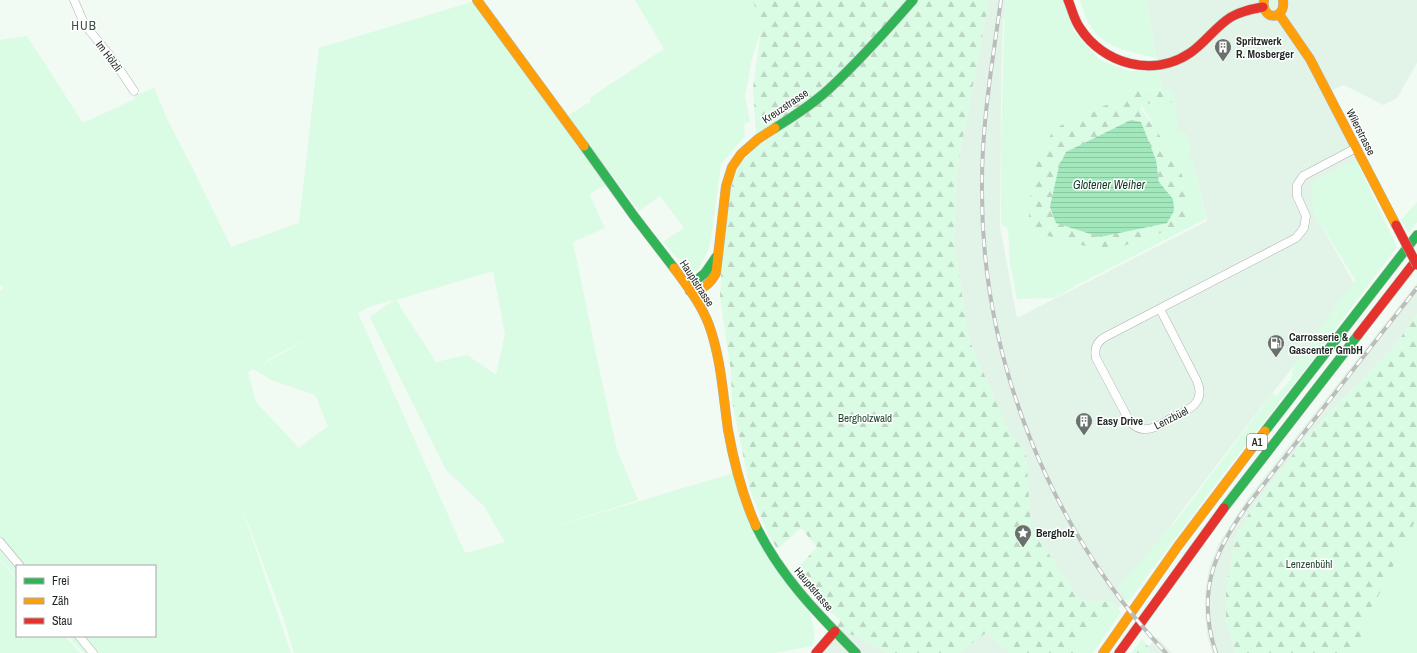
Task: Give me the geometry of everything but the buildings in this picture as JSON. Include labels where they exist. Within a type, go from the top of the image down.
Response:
[{"type":"main road","name":"Hauptstrasse","points":[[478,0],[690,291],[707,321],[712,339],[720,375],[737,472],[751,515],[767,547],[779,565],[808,603],[856,653]]},
{"type":"main road","name":"Kreuzstrasse","points":[[690,291],[692,284],[708,269],[718,254],[726,186],[732,167],[741,154],[758,139],[803,110],[829,89],[878,41],[912,0]]},
{"type":"main road","points":[[1068,0],[1081,30],[1102,52],[1120,61],[1147,66],[1170,63],[1184,57],[1200,46],[1231,17],[1263,3],[1267,14],[1273,16],[1279,14],[1283,10],[1284,0]]},
{"type":"main road","name":"Wilerstrasse","points":[[1279,14],[1310,59],[1417,265]]},
{"type":"main road","name":"A1","points":[[1103,653],[1206,508],[1417,235]]},
{"type":"main road","name":"A1","points":[[1120,653],[1160,595],[1219,515],[1417,259]]},
{"type":"main road","points":[[816,653],[835,631]]},
{"type":"street","name":"Im Hölzli","points":[[74,0],[83,21],[112,58],[134,91]]},
{"type":"street","name":"Lenzbüel","points":[[1160,309],[1198,382],[1200,394],[1198,401],[1193,407],[1154,427],[1143,429],[1136,427],[1128,419],[1096,358],[1095,351],[1097,344],[1102,339],[1296,238],[1304,228],[1306,216],[1297,196],[1297,185],[1303,176],[1356,148]]},
{"type":"street","points":[[0,542],[19,565]]},
{"type":"street","points":[[80,637],[93,653]]},
{"type":"shaded area","points":[[989,0],[1009,0],[1003,21],[1000,226],[1017,318],[1207,221],[1195,169],[1178,160],[1162,89],[1146,0],[1417,0],[1417,63],[1397,98],[1383,105],[1344,85],[1328,94],[1361,158],[1313,211],[1356,287],[1249,423],[1131,578],[1127,598],[1117,610],[1112,602],[1080,600],[1031,528],[1026,453],[1009,432],[968,337],[954,239],[957,169]]},
{"type":"shaded area","points":[[1417,283],[1417,314],[1394,347],[1308,435],[1254,505],[1236,536],[1230,565],[1228,586],[1234,649],[1236,653],[1212,653],[1207,635],[1205,594],[1209,568],[1219,543],[1247,499]]},
{"type":"shaded area","points":[[835,631],[857,636],[887,653],[816,653]]},
{"type":"shaded area","points":[[987,632],[1010,653],[959,653],[969,645]]},
{"type":"shaded area","points":[[1157,637],[1172,653],[1148,653],[1148,647]]},
{"type":"green space","points":[[635,0],[753,0],[761,30],[752,58],[745,97],[750,122],[744,124],[745,136],[721,164],[711,239],[708,251],[697,271],[689,271],[663,242],[684,228],[660,196],[639,211],[567,116],[590,102],[591,97],[664,49]]},
{"type":"green space","name":"Bergholzwald","points":[[753,0],[989,0],[957,169],[954,239],[968,337],[1009,432],[1026,453],[1031,528],[1080,600],[1112,602],[1101,620],[1073,653],[1010,653],[987,632],[959,653],[887,653],[857,636],[835,631],[840,620],[828,610],[793,573],[817,547],[801,528],[777,549],[766,530],[750,489],[732,401],[731,371],[720,297],[722,262],[730,191],[740,163],[757,146],[753,88],[761,30]]},
{"type":"green space","points":[[1005,0],[1063,0],[1073,30],[1100,60],[1129,71],[1158,70],[1162,89],[1130,89],[1109,104],[1072,118],[1054,130],[1048,236],[1100,250],[1172,229],[1182,175],[1141,104],[1176,102],[1178,131],[1187,133],[1192,154],[1187,155],[1189,161],[1193,160],[1206,219],[1077,285],[1055,298],[1017,299],[1010,263],[1008,229],[1001,224],[1001,142]]},
{"type":"green space","points":[[1080,0],[1146,0],[1156,58],[1117,47],[1099,36],[1091,27]]},
{"type":"green space","points":[[475,1],[610,183],[589,194],[605,228],[573,242],[617,450],[638,500],[533,533],[737,472],[751,515],[808,603],[815,635],[812,646],[775,653],[294,653],[283,617],[237,494],[291,653],[84,653],[69,637],[156,637],[156,565],[16,565],[16,577],[0,559],[0,291],[4,288],[0,284],[0,40],[27,36],[83,123],[135,99],[134,96],[154,88],[168,121],[231,247],[299,223],[319,48]],"holes":[[[493,271],[505,334],[496,375],[467,355],[436,362],[396,300]],[[394,300],[370,317],[446,470],[484,506],[505,542],[465,553],[358,313],[372,306]],[[319,333],[261,365],[270,358]],[[253,369],[271,380],[315,395],[328,426],[299,448],[256,402],[248,372]]]},
{"type":"green space","points":[[1130,89],[1173,90],[1176,102],[1141,104],[1141,109],[1158,133],[1182,175],[1189,214],[1172,229],[1123,246],[1100,250],[1048,236],[1035,226],[1029,218],[1031,181],[1037,157],[1054,130],[1072,118],[1109,104]],"holes":[[[1066,152],[1156,160],[1159,182],[1173,199]]]},
{"type":"green space","points":[[1361,158],[1359,166],[1397,247],[1300,376],[1226,470],[1128,602],[1118,587],[1177,520],[1273,393],[1276,396],[1291,379],[1294,365],[1355,280],[1313,211],[1312,182]]},
{"type":"green space","points":[[1417,202],[1417,222],[1409,233],[1401,220]]},
{"type":"green space","name":"Lenzenbühl","points":[[1417,314],[1417,517],[1373,607],[1354,653],[1236,653],[1226,620],[1226,590],[1236,536],[1254,505],[1308,435],[1394,347]]},
{"type":"green space","points":[[1417,516],[1417,653],[1354,653],[1389,569]]},
{"type":"green space","points":[[0,560],[16,579],[16,637],[66,637],[80,653],[0,653]]},
{"type":"green space","points":[[1112,602],[1121,612],[1093,653],[1073,653]]},
{"type":"green space","points":[[1142,639],[1150,649],[1147,653],[1132,653]]},
{"type":"water","name":"Glotener Weiher","points":[[1131,120],[1141,122],[1156,160],[1159,182],[1173,199],[1174,211],[1167,223],[1100,237],[1056,223],[1050,207],[1059,166],[1066,152]]},
{"type":"railway","points":[[1001,0],[985,120],[982,193],[985,256],[995,319],[1010,380],[1031,440],[1057,498],[1089,553],[1125,605],[1166,653]]},
{"type":"railway","points":[[1216,653],[1210,631],[1208,592],[1218,555],[1227,537],[1250,502],[1417,288]]},
{"type":"traffic: fast","points":[[775,128],[810,105],[829,89],[872,46],[913,0]]},
{"type":"traffic: fast","points":[[584,146],[634,216],[674,268]]},
{"type":"traffic: fast","points":[[1265,431],[1417,235]]},
{"type":"traffic: fast","points":[[690,291],[692,284],[705,273],[716,257]]},
{"type":"traffic: fast","points":[[1224,508],[1358,335]]},
{"type":"traffic: fast","points":[[756,526],[788,578],[814,609],[856,653]]},
{"type":"traffic: slow","points":[[477,0],[584,146]]},
{"type":"traffic: slow","points":[[1264,0],[1266,12],[1269,15],[1274,16],[1281,12],[1283,0]]},
{"type":"traffic: slow","points":[[1279,14],[1310,59],[1396,225]]},
{"type":"traffic: slow","points":[[690,291],[706,286],[716,273],[726,186],[732,167],[741,154],[758,139],[775,128]]},
{"type":"traffic: slow","points":[[674,268],[693,295],[709,325],[719,363],[733,455],[739,479],[756,526]]},
{"type":"traffic: slow","points":[[1103,653],[1178,546],[1265,431]]},
{"type":"traffic: jam","points":[[1068,0],[1078,25],[1090,40],[1102,51],[1115,58],[1145,66],[1160,65],[1176,61],[1190,53],[1220,25],[1231,17],[1251,9],[1263,7]]},
{"type":"traffic: jam","points":[[1396,225],[1417,265]]},
{"type":"traffic: jam","points":[[1358,335],[1417,259]]},
{"type":"traffic: jam","points":[[1119,653],[1224,508]]},
{"type":"traffic: jam","points":[[816,653],[835,631]]},
{"type":"place","name":"Spritzwerk R. Mosberger","points":[[1223,62]]},
{"type":"place","name":"Carrosserie & Gascenter GmbH","points":[[1276,358]]},
{"type":"place","name":"Easy Drive","points":[[1084,436]]},
{"type":"place","name":"Bergholz","points":[[1023,548]]},
{"type":"district","name":"HUB","points":[[84,25]]}]
